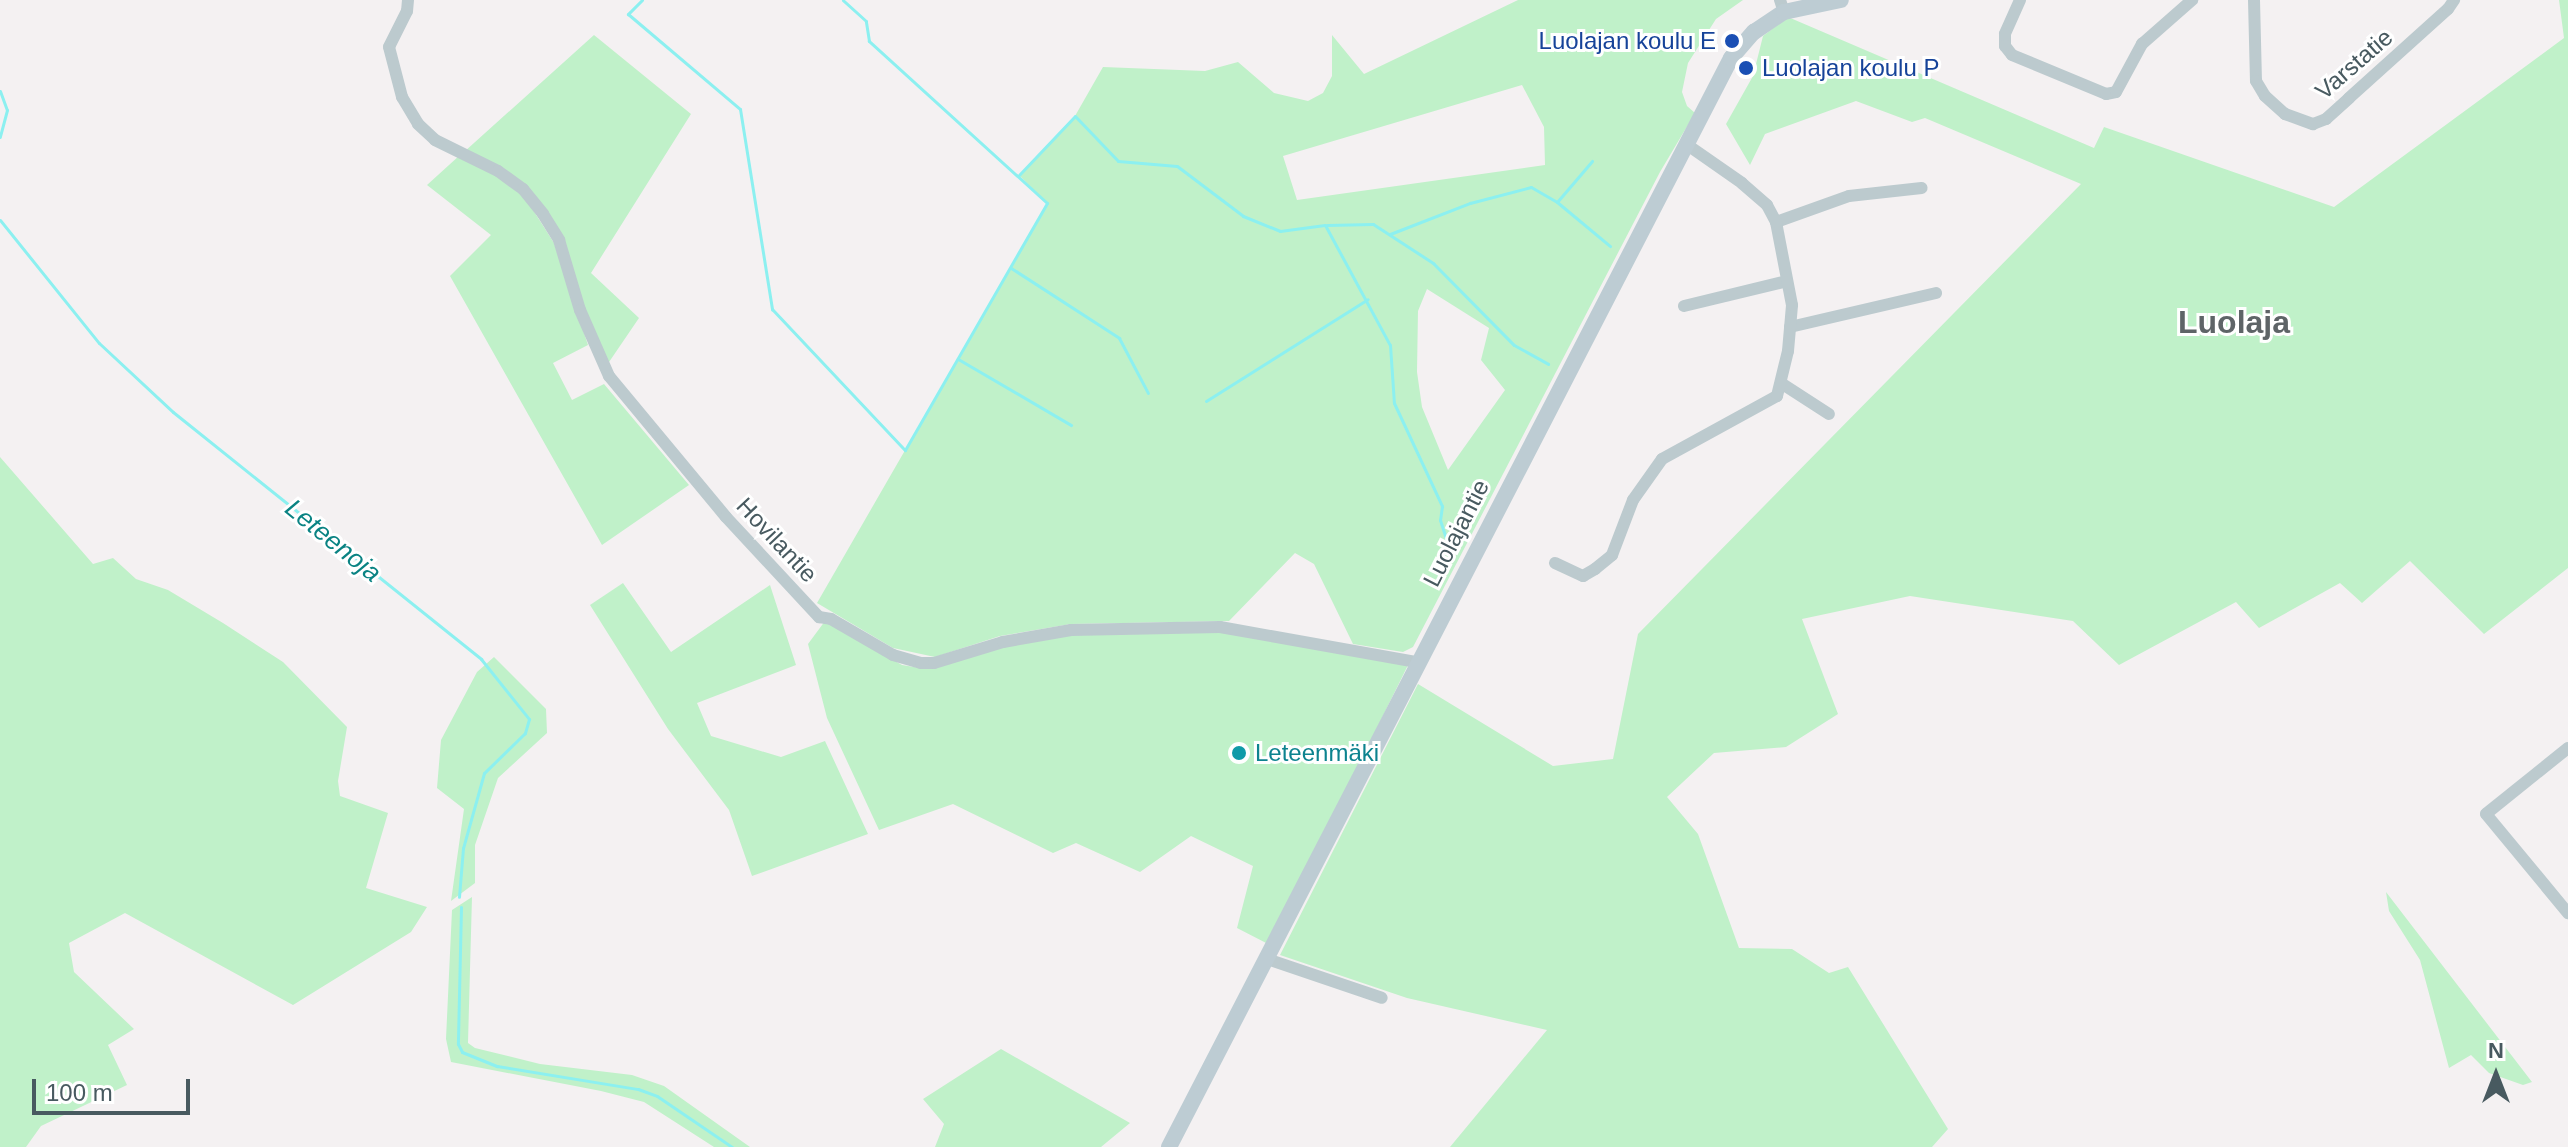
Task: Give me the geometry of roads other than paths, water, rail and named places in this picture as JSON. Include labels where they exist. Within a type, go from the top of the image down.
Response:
[{"type":"main road","name":"Luolajantie","points":[[1169,1147],[1731,58],[1782,6],[1841,0]]},
{"type":"street","name":"Hovilantie","points":[[408,0],[407,11],[389,47],[402,97],[418,124],[435,140],[498,171],[523,189],[559,240],[580,310],[609,376],[726,517],[819,617],[831,619],[893,655],[921,663],[934,663],[1003,642],[1071,630],[1220,627],[1417,662]]},
{"type":"street","points":[[2020,0],[2005,34],[2005,46],[2012,55],[2090,90],[2116,92],[2142,44],[2192,0]]},
{"type":"street","name":"Varstatie","points":[[2254,0],[2256,81],[2265,96],[2285,114],[2313,124],[2326,119],[2448,9],[2454,0]]},
{"type":"street","points":[[1555,563],[1583,576],[1595,569],[1612,555],[1633,500],[1662,459],[1779,390],[1792,305],[1776,222],[1767,205],[1742,183],[1686,144]]},
{"type":"street","points":[[1776,222],[1849,196],[1922,188]]},
{"type":"street","points":[[1684,306],[1787,281]]},
{"type":"street","points":[[1790,327],[1936,293]]},
{"type":"street","points":[[1779,390],[1829,414]]},
{"type":"street","points":[[2568,748],[2486,814],[2568,913]]},
{"type":"street","points":[[1267,959],[1382,998]]},
{"type":"waterway","points":[[642,0],[628,14],[740,109],[772,309],[905,450],[1047,203],[869,41],[866,21],[843,0]]},
{"type":"waterway","name":"Leteenoja","points":[[0,91],[7,110],[0,137]]},
{"type":"waterway","points":[[1019,175],[1075,116],[1118,161],[1177,166],[1243,216],[1280,231],[1325,225],[1390,345],[1394,403],[1442,506],[1440,520],[1451,553]]},
{"type":"waterway","points":[[1390,234],[1470,203],[1531,187],[1557,202],[1592,161]]},
{"type":"waterway","points":[[1557,202],[1610,246]]},
{"type":"waterway","name":"Leteenoja","points":[[0,220],[99,343],[173,412],[481,659],[529,719],[525,733],[484,773],[463,848],[459,897]]},
{"type":"waterway","points":[[1327,225],[1373,224],[1433,263],[1514,345],[1548,364]]},
{"type":"waterway","points":[[1011,268],[1119,338],[1148,393]]},
{"type":"waterway","points":[[1206,401],[1368,299]]},
{"type":"waterway","points":[[958,359],[1071,425]]},
{"type":"waterway","name":"Leteenoja","points":[[461,907],[458,1044],[462,1052],[497,1066],[638,1089],[657,1096],[732,1147]]},
{"type":"place","name":"Luolajan koulu E","points":[[1732,41]]},
{"type":"place","name":"Luolajan koulu P","points":[[1746,68]]},
{"type":"place","name":"Leteenmäki","points":[[1239,753]]},
{"type":"district","name":"Luolaja","points":[[2234,322]]}]
